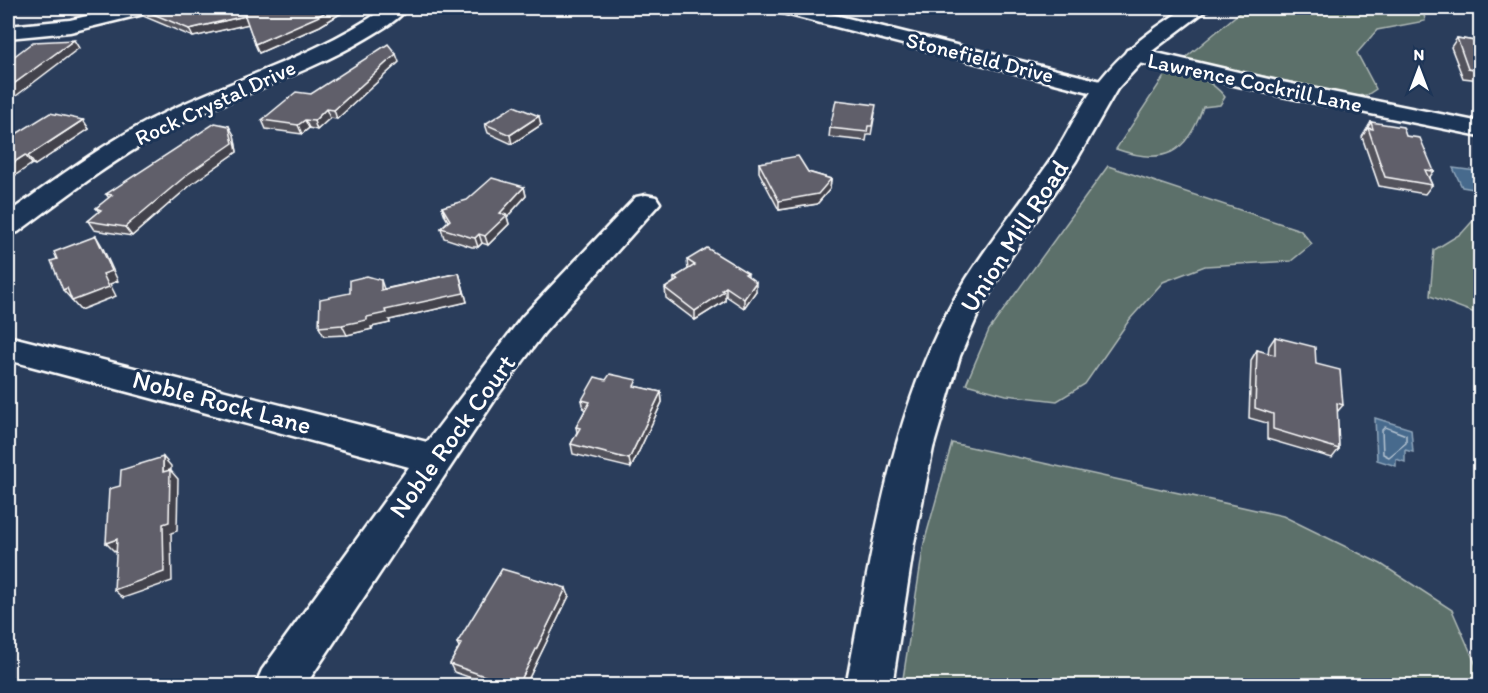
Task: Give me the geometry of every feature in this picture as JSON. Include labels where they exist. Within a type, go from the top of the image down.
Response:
[{"type":"street","points":[[8,32],[95,21],[145,8]]},
{"type":"street","name":"Rock Crystal Drive","points":[[8,226],[142,134],[211,99],[341,44],[397,8]]},
{"type":"street","name":"Stonefield Drive","points":[[785,8],[1119,73]]},
{"type":"street","name":"Stonefield Drive","points":[[842,8],[1119,73]]},
{"type":"street","name":"Union Mill Road","points":[[870,686],[906,480],[931,390],[962,314],[977,286],[1063,161],[1119,73],[1164,28],[1199,8]]},
{"type":"street","name":"Lawrence Cockrill Lane","points":[[1119,73],[1277,88],[1480,129]]},
{"type":"street","name":"Noble Rock Court","points":[[278,686],[435,459],[533,326],[646,203]]},
{"type":"street","name":"Noble Rock Lane","points":[[8,348],[81,365],[435,459]]},
{"type":"green space","points":[[1245,8],[1450,8],[1424,13],[1425,21],[1377,30],[1357,53],[1376,89],[1367,95],[1355,96],[1184,59]]},
{"type":"green space","points":[[1169,69],[1200,78],[1225,97],[1220,105],[1203,107],[1189,136],[1172,152],[1160,156],[1148,156],[1116,149]]},
{"type":"green space","points":[[1108,166],[1300,230],[1312,244],[1291,261],[1205,266],[1163,282],[1130,319],[1085,384],[1057,401],[1006,395],[966,384],[989,330]]},
{"type":"green space","points":[[1480,215],[1480,315],[1430,296],[1434,250],[1462,233]]},
{"type":"green space","points":[[952,443],[1283,516],[1381,564],[1452,610],[1480,674],[1480,685],[902,685],[924,543]]},
{"type":"water","points":[[1453,168],[1476,171],[1480,180],[1480,190],[1462,187]]},
{"type":"water","points":[[1375,418],[1411,429],[1413,452],[1405,450],[1405,462],[1396,459],[1396,466],[1377,460]]},
{"type":"building","points":[[139,8],[333,8],[255,44],[245,16],[189,29]]},
{"type":"building","points":[[1457,38],[1480,42],[1480,71],[1468,69]]},
{"type":"building","points":[[74,40],[8,88],[8,61],[33,42]]},
{"type":"building","points":[[388,44],[396,54],[334,110],[326,109],[314,121],[305,120],[298,125],[262,120],[296,92],[311,94]]},
{"type":"building","points":[[836,100],[876,105],[872,126],[868,126],[867,132],[830,128]]},
{"type":"building","points":[[514,106],[539,116],[510,135],[485,124]]},
{"type":"building","points":[[50,113],[83,120],[28,156],[25,155],[8,166],[8,139]]},
{"type":"building","points":[[1371,122],[1403,127],[1406,136],[1420,138],[1434,171],[1425,170],[1432,185],[1385,177],[1368,128],[1373,129]]},
{"type":"building","points":[[215,123],[229,126],[233,143],[188,174],[125,227],[88,221],[101,210],[96,208],[112,195],[106,194]]},
{"type":"building","points":[[798,156],[808,172],[831,179],[818,194],[779,201],[759,163]]},
{"type":"building","points":[[492,178],[524,187],[500,213],[507,215],[485,236],[479,234],[475,238],[441,228],[450,220],[442,207],[467,200]]},
{"type":"building","points":[[96,236],[112,271],[103,274],[109,287],[72,301],[67,288],[63,290],[51,261],[57,259],[54,252]]},
{"type":"building","points":[[707,248],[748,273],[745,274],[756,282],[744,299],[726,287],[722,290],[724,292],[695,311],[665,288],[678,280],[674,278],[695,265],[687,260]]},
{"type":"building","points":[[459,273],[464,293],[385,310],[386,313],[367,317],[367,320],[319,327],[320,299],[350,293],[350,280],[367,276],[381,280],[381,290]]},
{"type":"building","points":[[1275,337],[1315,347],[1316,364],[1340,370],[1343,405],[1337,403],[1339,449],[1273,429],[1273,414],[1255,408],[1257,350],[1275,355]]},
{"type":"building","points":[[610,374],[637,380],[634,386],[661,392],[629,459],[571,444],[580,428],[576,427],[590,402],[582,400],[595,377],[606,380]]},
{"type":"building","points":[[163,457],[163,472],[170,470],[169,522],[163,524],[164,572],[114,590],[117,539],[106,543],[109,489],[120,486],[121,470]]},
{"type":"building","points":[[502,569],[566,588],[518,686],[450,664],[461,644],[457,643]]}]
